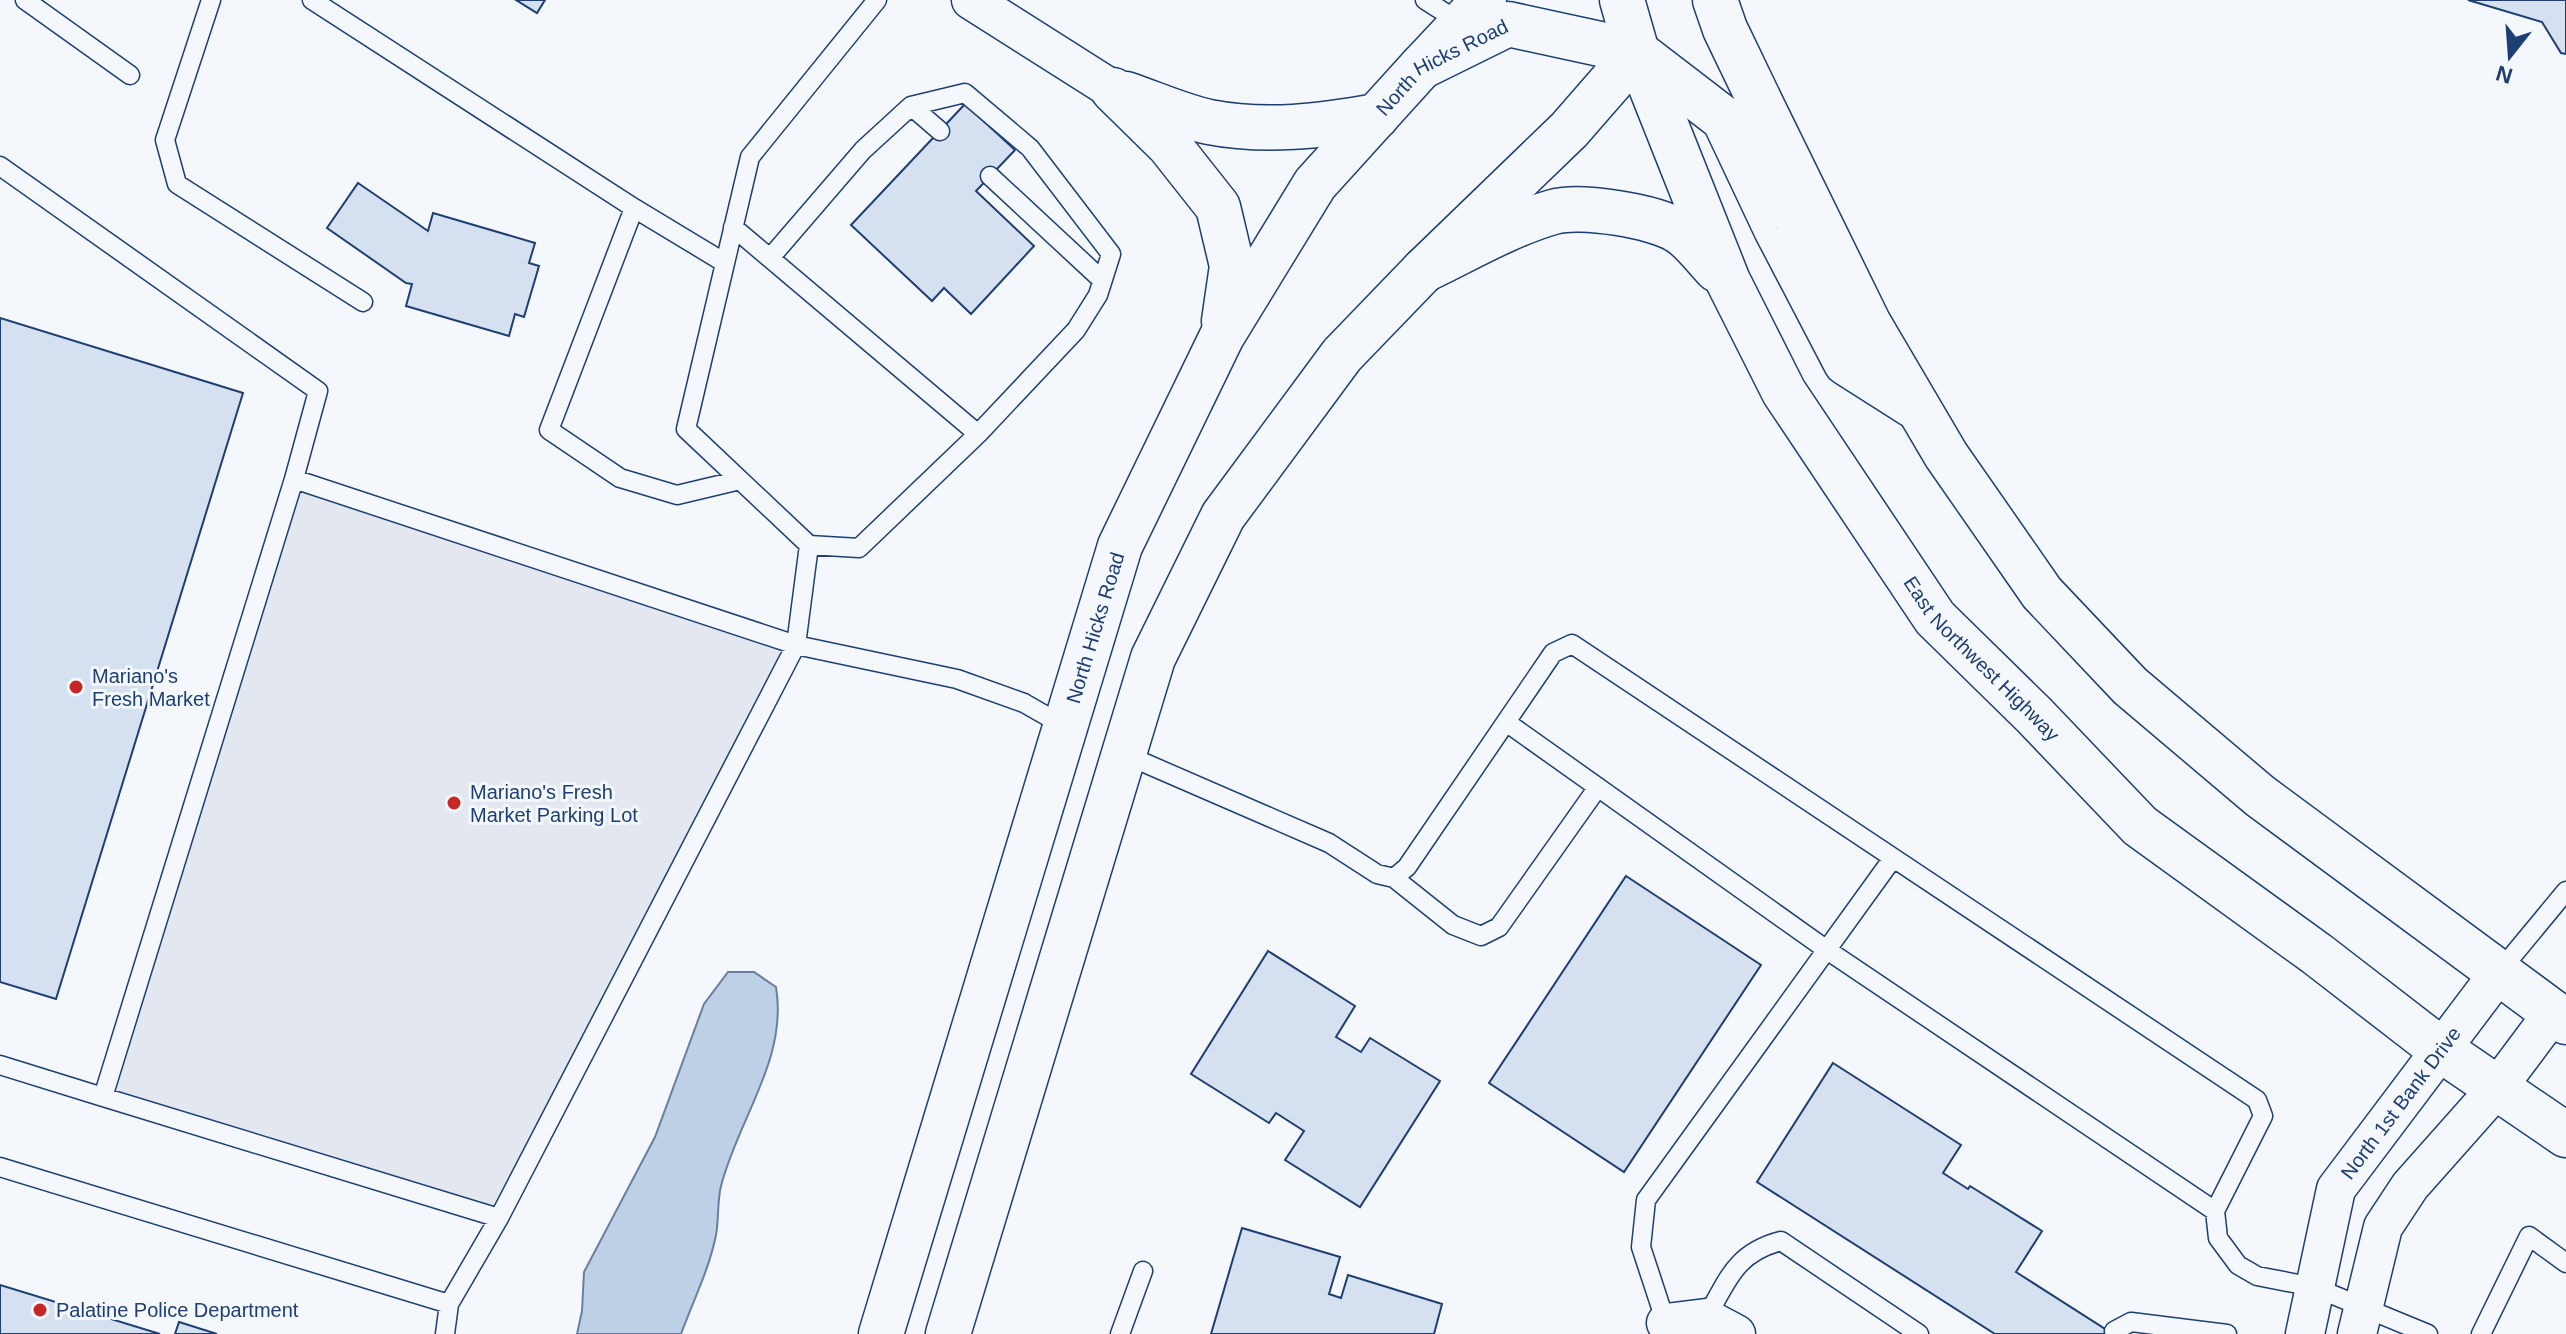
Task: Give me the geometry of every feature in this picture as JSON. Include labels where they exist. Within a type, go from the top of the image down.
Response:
[{"type":"main road","name":"East Northwest Highway","points":[[1622,0],[1637,52],[1728,281],[1784,392],[1935,618],[2034,715],[2140,826],[2317,954],[2440,1049],[2566,1135]]},
{"type":"main road","points":[[948,1334],[1153,658],[1223,516],[1342,355],[1424,270],[1569,130],[1637,52],[1651,0]]},
{"type":"main road","points":[[1715,0],[1750,82],[1869,324],[1946,455],[2042,593],[2130,686],[2260,796],[2498,974],[2562,1011]]},
{"type":"main road","points":[[1421,67],[1456,8]]},
{"type":"main road","name":"North Hicks Road","points":[[881,1334],[1120,546],[1222,336],[1315,184],[1421,67],[1508,24],[1637,52]]},
{"type":"main road","points":[[1637,52],[1724,119],[1776,229],[1846,363],[1919,409]]},
{"type":"main road","points":[[1113,90],[1208,122],[1268,128],[1318,127],[1377,116]]},
{"type":"main road","points":[[1113,90],[1169,145],[1218,207],[1232,266],[1222,336]]},
{"type":"main road","points":[[1424,270],[1556,210],[1628,213],[1678,231],[1728,281]]},
{"type":"main road","points":[[1064,726],[1085,753],[1089,803],[1085,884]]},
{"type":"street","points":[[983,3],[1113,90]]},
{"type":"street","name":"North 1st Bank Drive","points":[[2305,1334],[2336,1189],[2498,974]]},
{"type":"street","points":[[2360,1320],[2383,1227],[2410,1186],[2562,1011]]},
{"type":"street","points":[[1666,1323],[1721,1326]]},
{"type":"lane","points":[[25,0],[130,75]]},
{"type":"lane","points":[[211,0],[165,140],[177,184],[363,302]]},
{"type":"lane","points":[[312,0],[634,208],[725,263]]},
{"type":"lane","points":[[770,258],[863,150],[911,106],[965,93],[1030,148],[1111,254],[1098,295],[1076,330],[978,434],[859,548],[809,545],[686,429],[750,157],[877,0]]},
{"type":"lane","points":[[911,106],[940,131]]},
{"type":"lane","points":[[0,166],[318,391],[294,479],[103,1097]]},
{"type":"lane","points":[[990,176],[1102,280]]},
{"type":"lane","points":[[634,208],[549,430],[620,478],[677,495],[740,480]]},
{"type":"lane","points":[[733,227],[978,434]]},
{"type":"lane","points":[[294,479],[796,645],[957,679],[1024,703],[1064,726]]},
{"type":"lane","points":[[445,1334],[449,1304],[499,1218],[796,645],[809,545]]},
{"type":"lane","points":[[1394,878],[1407,867],[1553,653],[1572,644],[2257,1100],[2263,1116],[2215,1211],[2218,1238],[2238,1265],[2257,1276],[2314,1287],[2360,1320],[2428,1334]]},
{"type":"lane","points":[[1506,722],[1827,950],[2215,1211]]},
{"type":"lane","points":[[1124,754],[1329,843],[1377,874],[1394,878],[1453,925],[1481,936],[1499,927],[1598,787]]},
{"type":"lane","points":[[1666,1323],[1641,1247],[1646,1200],[1893,858]]},
{"type":"lane","points":[[2498,974],[2566,891]]},
{"type":"lane","points":[[0,1065],[499,1218]]},
{"type":"lane","points":[[0,1167],[449,1304]]},
{"type":"lane","points":[[2481,1334],[2529,1236],[2566,1263]]},
{"type":"lane","points":[[1721,1326],[1735,1268],[1746,1256],[1763,1246],[1781,1241],[1919,1334]]},
{"type":"lane","points":[[1120,1334],[1143,1271]]},
{"type":"lane","points":[[2114,1331],[2131,1322],[2227,1334]]},
{"type":"shaded area","name":"Mariano's Fresh Market Parking Lot","points":[[294,479],[796,645],[499,1218],[103,1097]]},
{"type":"water","points":[[728,972],[754,972],[776,987],[778,1013],[775,1039],[729,1161],[720,1192],[713,1248],[681,1334],[577,1334],[584,1272],[655,1137],[704,1004]]},
{"type":"building","points":[[516,0],[545,0],[537,13]]},
{"type":"building","points":[[2468,0],[2566,0],[2566,54],[2561,53],[2542,22]]},
{"type":"building","points":[[965,104],[1015,150],[976,191],[1034,246],[971,314],[944,288],[932,301],[851,225]]},
{"type":"building","points":[[358,183],[428,231],[433,213],[535,243],[529,263],[539,266],[524,317],[515,314],[509,336],[406,306],[412,284],[406,283],[327,228]]},
{"type":"building","name":"Mariano's Fresh Market","points":[[0,318],[243,393],[56,999],[0,982]]},
{"type":"building","points":[[1626,876],[1761,965],[1624,1172],[1489,1083]]},
{"type":"building","points":[[1268,951],[1355,1006],[1336,1037],[1361,1052],[1370,1038],[1440,1081],[1360,1207],[1285,1160],[1304,1131],[1276,1113],[1269,1123],[1191,1074]]},
{"type":"building","points":[[1833,1063],[1961,1145],[1943,1173],[1968,1189],[1970,1186],[2042,1231],[2016,1272],[2113,1334],[1995,1334],[1757,1182]]},
{"type":"building","points":[[1242,1228],[1340,1257],[1329,1294],[1341,1298],[1348,1275],[1442,1304],[1434,1334],[1211,1334]]},
{"type":"building","name":"Palatine Police Department","points":[[0,1285],[160,1334],[0,1334]]},
{"type":"building","name":"Palatine Police Department","points":[[179,1322],[217,1334],[175,1334]]},
{"type":"place","name":"Mariano's Fresh Market","points":[[76,687]]},
{"type":"place","name":"Mariano's Fresh Market Parking Lot","points":[[454,803]]},
{"type":"place","name":"Palatine Police Department","points":[[40,1310]]}]
